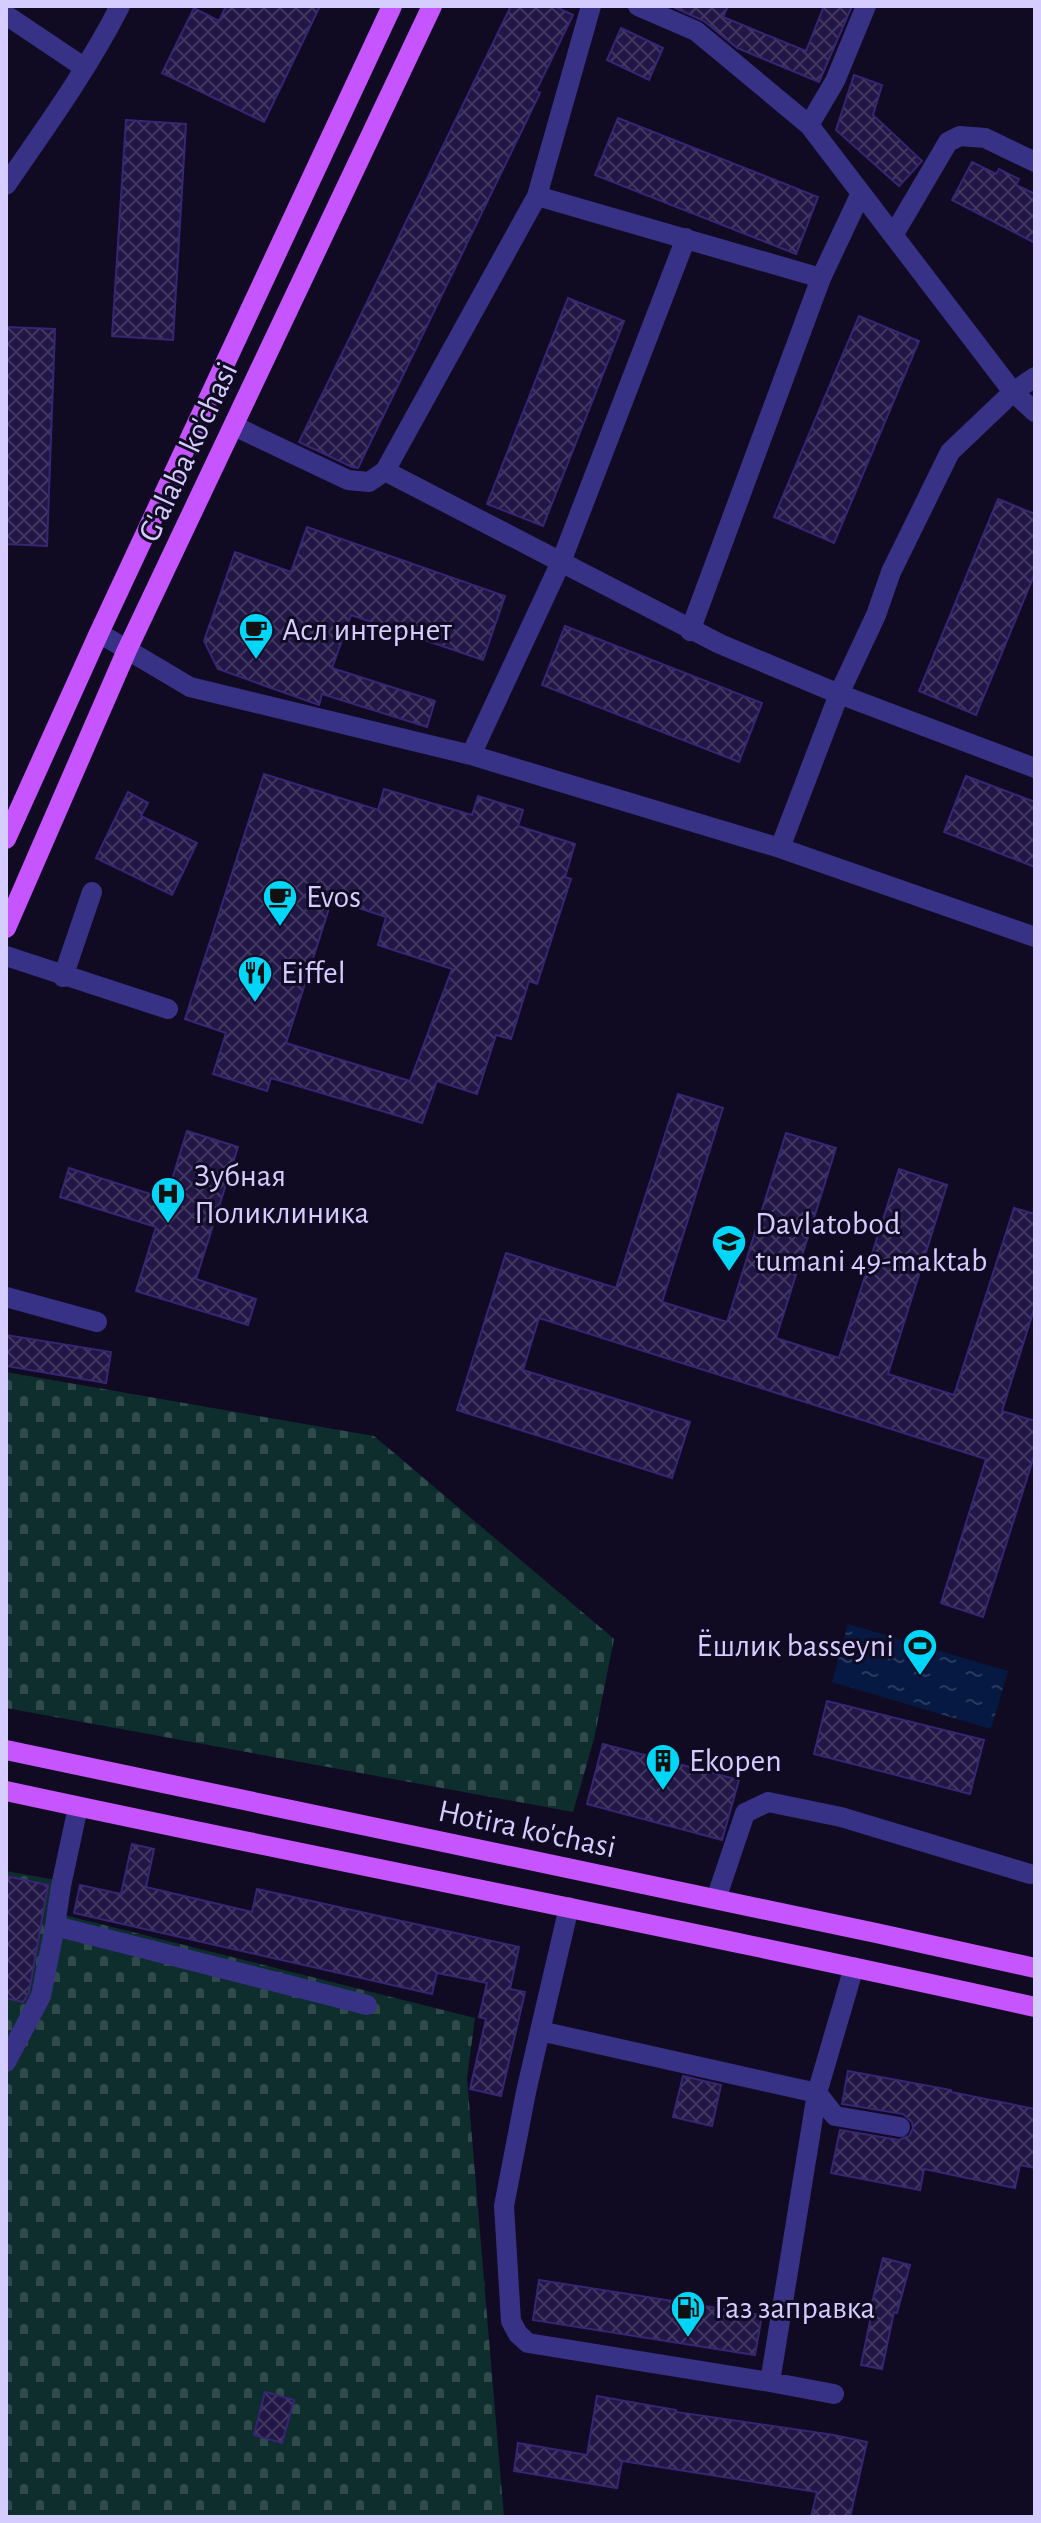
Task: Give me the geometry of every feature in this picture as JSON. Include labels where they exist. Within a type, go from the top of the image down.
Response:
[{"type":"main road","name":"G'alaba ko'chasi","points":[[6,839],[392,6]]},
{"type":"main road","name":"G'alaba ko'chasi","points":[[6,928],[127,650],[432,6]]},
{"type":"main road","name":"Hotira ko'chasi","points":[[6,1750],[1035,1968]]},
{"type":"main road","points":[[6,1791],[1035,2007]]},
{"type":"street","points":[[6,185],[85,68],[120,6]]},
{"type":"street","points":[[234,426],[348,480],[369,482],[385,471],[537,196],[591,6]]},
{"type":"street","points":[[638,6],[696,31],[809,125],[1013,392],[1035,412]]},
{"type":"street","points":[[809,125],[835,81],[866,6]]},
{"type":"street","points":[[6,15],[85,68]]},
{"type":"street","points":[[894,234],[948,142],[960,136],[985,138],[1035,162]]},
{"type":"street","points":[[690,631],[821,278],[861,193]]},
{"type":"street","points":[[537,196],[821,278]]},
{"type":"street","points":[[471,755],[561,562],[686,238]]},
{"type":"street","points":[[780,848],[839,694],[876,615],[891,572],[950,452],[1013,392],[1035,377]]},
{"type":"street","points":[[385,471],[690,631],[839,694],[1035,768]]},
{"type":"street","points":[[99,633],[190,687],[471,755],[780,848],[1035,937]]},
{"type":"street","points":[[63,977],[92,892]]},
{"type":"street","points":[[6,956],[168,1009]]},
{"type":"street","points":[[6,1297],[97,1322]]},
{"type":"street","points":[[716,1899],[745,1813],[768,1802],[841,1817],[1030,1874]]},
{"type":"street","points":[[6,2062],[41,1996],[78,1807]]},
{"type":"street","points":[[569,1907],[526,2092],[504,2206],[511,2321],[518,2334],[528,2343],[834,2394]]},
{"type":"street","points":[[55,1926],[367,2005]]},
{"type":"street","points":[[770,2382],[817,2093],[854,1967]]},
{"type":"street","points":[[540,2031],[817,2093],[835,2116],[900,2127]]},
{"type":"green space","points":[[6,1372],[374,1436],[614,1639],[594,1739],[573,1812],[6,1708]]},
{"type":"green space","points":[[6,1871],[56,1880],[56,1913],[475,2018],[467,2078],[504,2517],[6,2517]]},
{"type":"water","name":"Ёшлик basseyni","points":[[848,1624],[1008,1671],[991,1729],[832,1682]]},
{"type":"building","points":[[226,6],[320,6],[264,122],[162,73],[194,8],[219,21]]},
{"type":"building","points":[[511,6],[554,6],[573,15],[536,91],[540,93],[358,468],[352,467],[299,442]]},
{"type":"building","points":[[671,6],[728,6],[723,17],[806,51],[824,6],[852,6],[819,82],[737,48],[704,21]]},
{"type":"building","points":[[621,28],[663,48],[649,80],[607,60]]},
{"type":"building","points":[[854,75],[882,85],[873,115],[922,161],[899,186],[836,130]]},
{"type":"building","points":[[618,118],[818,197],[796,254],[595,175]]},
{"type":"building","points":[[126,120],[186,124],[173,340],[112,336]]},
{"type":"building","points":[[972,162],[996,174],[999,169],[1019,179],[1016,185],[1035,194],[1035,243],[952,200]]},
{"type":"building","points":[[568,298],[624,321],[543,526],[487,504]]},
{"type":"building","points":[[859,316],[919,341],[834,543],[774,517]]},
{"type":"building","points":[[6,327],[55,329],[47,546],[6,544]]},
{"type":"building","points":[[998,499],[1035,514],[1035,573],[976,715],[919,691]]},
{"type":"building","points":[[307,527],[505,596],[483,660],[351,615],[332,668],[435,701],[427,727],[322,694],[319,705],[218,669],[204,641],[235,552],[291,572]]},
{"type":"building","points":[[565,626],[762,703],[739,762],[542,685]]},
{"type":"building","points":[[264,774],[378,810],[384,789],[472,815],[478,796],[523,810],[518,826],[575,844],[565,877],[571,879],[537,984],[529,981],[511,1039],[496,1035],[477,1094],[437,1081],[422,1123],[271,1078],[267,1091],[213,1074],[226,1033],[185,1019]],"holes":[[[332,899],[386,917],[378,945],[452,969],[410,1081],[286,1043]]]},
{"type":"building","points":[[966,776],[1035,802],[1035,867],[944,832]]},
{"type":"building","points":[[128,792],[148,803],[141,816],[197,843],[172,895],[96,858]]},
{"type":"building","points":[[678,1094],[723,1108],[662,1302],[727,1322],[786,1133],[836,1148],[776,1338],[839,1358],[899,1169],[947,1185],[888,1374],[954,1395],[1014,1208],[1035,1214],[1035,1306],[1002,1411],[1035,1421],[1035,1453],[983,1617],[941,1603],[986,1459],[539,1318],[523,1370],[690,1422],[672,1478],[457,1410],[506,1253],[616,1288]]},
{"type":"building","points":[[187,1131],[238,1147],[196,1279],[256,1299],[248,1325],[136,1291],[156,1227],[60,1197],[69,1168],[166,1199]]},
{"type":"building","points":[[6,1335],[111,1352],[106,1383],[6,1366]]},
{"type":"building","points":[[827,1701],[984,1740],[970,1794],[814,1754]]},
{"type":"building","name":"Ekopen","points":[[603,1744],[739,1780],[722,1840],[587,1804]]},
{"type":"building","points":[[132,1844],[154,1849],[146,1887],[252,1912],[257,1889],[519,1947],[510,1989],[525,1992],[501,2096],[470,2089],[486,2019],[479,2017],[487,1983],[437,1973],[432,1994],[74,1913],[80,1885],[121,1894]]},
{"type":"building","points":[[6,1876],[48,1885],[29,1992],[23,2002],[6,1998]]},
{"type":"building","points":[[848,2071],[1035,2109],[1035,2168],[1020,2165],[1015,2188],[924,2169],[920,2190],[831,2173],[840,2130],[899,2140],[909,2136],[913,2128],[912,2122],[903,2114],[842,2104]]},
{"type":"building","points":[[683,2076],[721,2085],[712,2126],[673,2117]]},
{"type":"building","points":[[883,2258],[910,2265],[897,2313],[894,2312],[882,2369],[861,2365]]},
{"type":"building","points":[[539,2280],[762,2315],[755,2355],[533,2320]]},
{"type":"building","points":[[265,2392],[294,2400],[282,2443],[254,2435]]},
{"type":"building","points":[[597,2396],[676,2412],[867,2442],[850,2517],[811,2517],[817,2492],[622,2461],[617,2488],[514,2471],[518,2443],[587,2455]]},
{"type":"place","name":"Асл интернет","points":[[256,661]]},
{"type":"place","name":"Evos","points":[[280,928]]},
{"type":"place","name":"Eiffel","points":[[255,1004]]},
{"type":"place","name":"Зубная Поликлиника","points":[[168,1225]]},
{"type":"place","name":"Davlatobod tumani 49-maktab","points":[[729,1273]]},
{"type":"place","name":"Ёшлик basseyni","points":[[920,1677]]},
{"type":"place","name":"Ekopen","points":[[663,1792]]},
{"type":"place","name":"Газ заправка","points":[[688,2339]]}]
